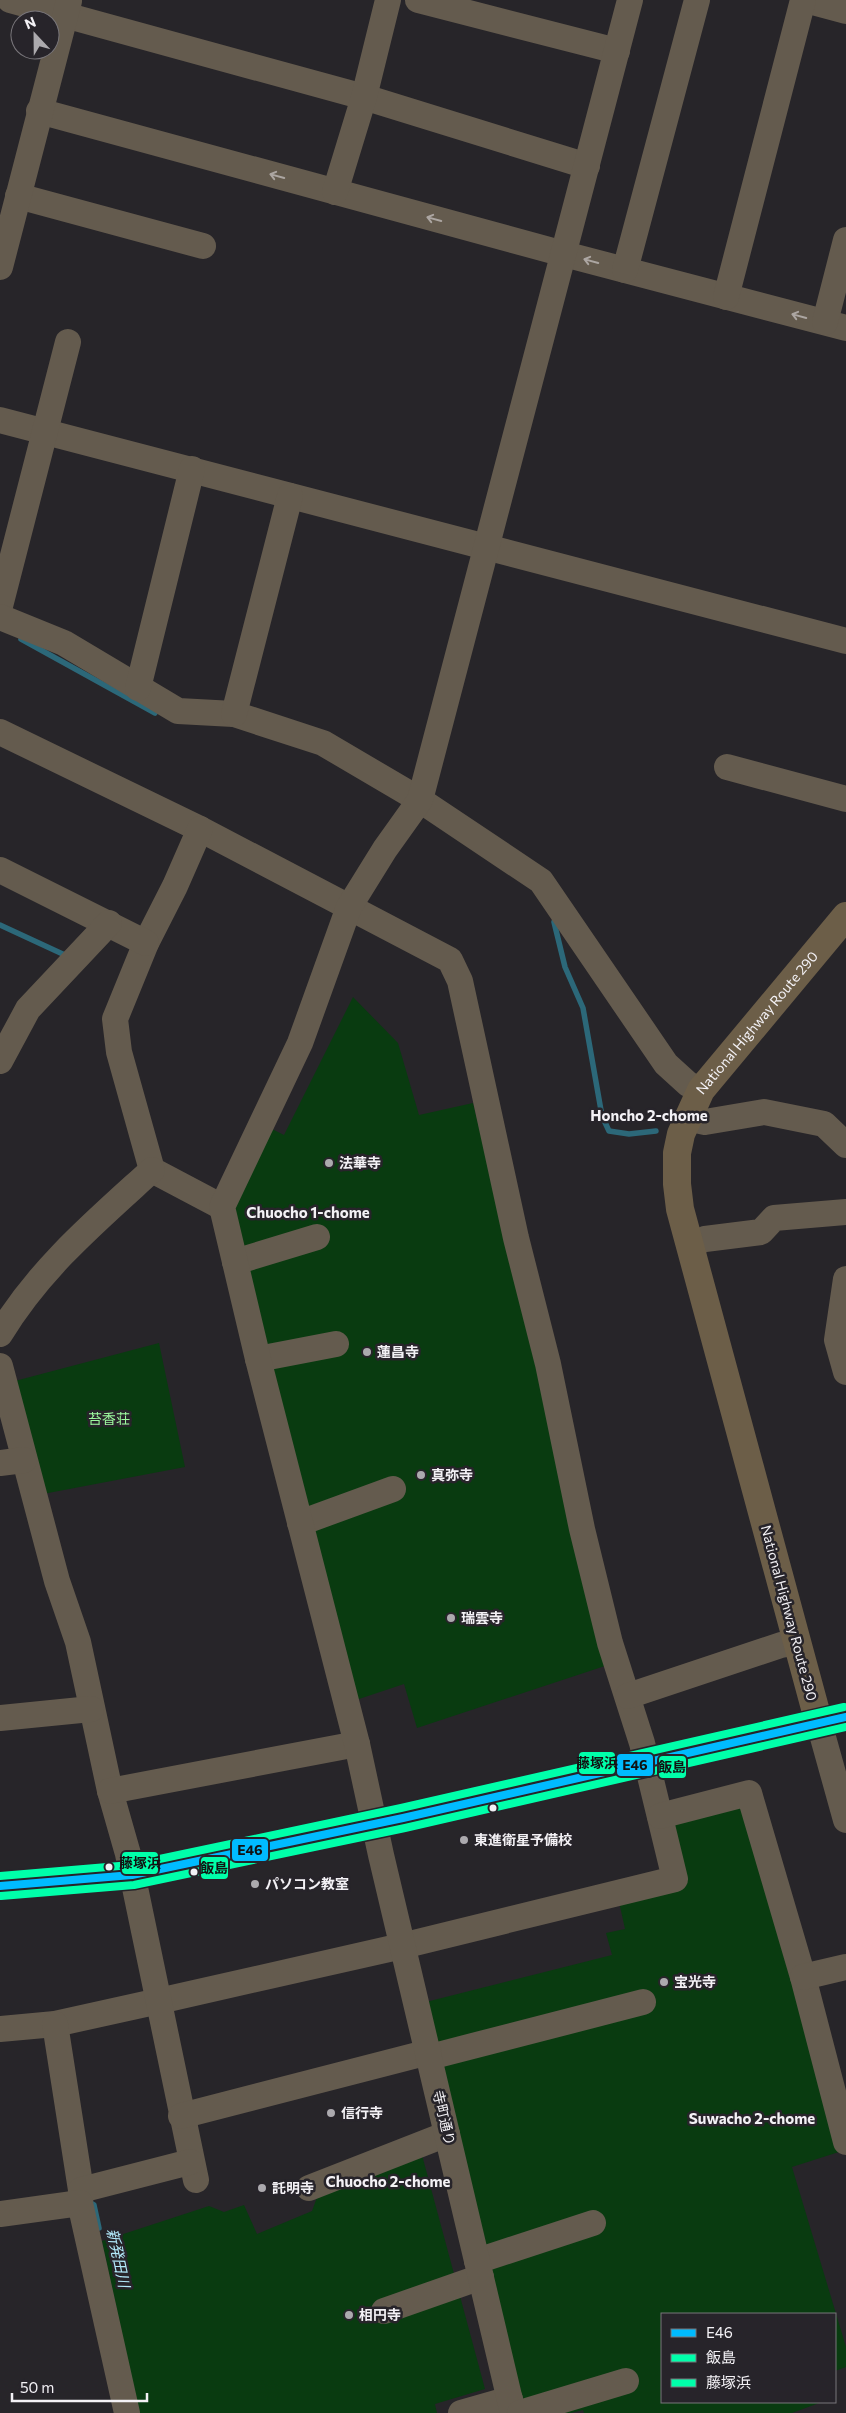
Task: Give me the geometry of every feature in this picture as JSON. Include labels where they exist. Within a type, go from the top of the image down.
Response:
[{"type":"highway","name":"National Highway Route 290","points":[[819,1723],[680,1209],[677,1184],[677,1153],[687,1118],[701,1090],[846,916]]},
{"type":"highway","points":[[0,1886],[132,1875],[375,1824],[819,1723]]},
{"type":"main road","points":[[819,1723],[846,1717]]},
{"type":"street","points":[[10,0],[67,8],[587,166]]},
{"type":"street","points":[[335,192],[364,97],[388,0]]},
{"type":"street","points":[[418,0],[617,51]]},
{"type":"street","points":[[200,829],[175,886],[146,943],[115,1019],[118,1052],[152,1170],[222,1207],[300,1043],[350,907],[385,849],[420,800],[630,0]]},
{"type":"street","points":[[626,270],[696,0]]},
{"type":"street","points":[[726,297],[804,0],[846,10]]},
{"type":"street","points":[[1,259],[67,8]]},
{"type":"street","points":[[40,111],[564,254],[835,325],[846,240]]},
{"type":"street","points":[[18,196],[203,246]]},
{"type":"street","points":[[0,606],[68,342]]},
{"type":"street","points":[[0,420],[846,641]]},
{"type":"street","points":[[138,688],[192,469]]},
{"type":"street","points":[[234,714],[290,496]]},
{"type":"street","points":[[0,617],[64,643],[178,711],[234,714],[322,744],[420,800],[541,882],[666,1064],[688,1084],[701,1090]]},
{"type":"street","points":[[0,732],[200,829],[450,960],[460,981],[516,1238],[548,1364],[582,1529],[610,1643],[628,1696],[646,1761],[675,1879],[402,1946],[160,2001],[55,2024],[0,2029]]},
{"type":"street","points":[[727,767],[846,798]]},
{"type":"street","points":[[0,870],[146,943]]},
{"type":"street","points":[[0,1061],[28,1009],[109,923]]},
{"type":"street","points":[[687,1118],[705,1122],[764,1112],[824,1124],[846,1145]]},
{"type":"street","points":[[0,1334],[9,1301],[152,1170]]},
{"type":"street","name":"寺町通り","points":[[222,1207],[258,1359],[358,1744],[402,1946],[430,2055],[479,2269],[515,2408]]},
{"type":"street","points":[[691,1244],[705,1239],[761,1232],[774,1218],[846,1212]]},
{"type":"street","points":[[234,1262],[317,1237]]},
{"type":"street","points":[[846,1279],[837,1340],[846,1372]]},
{"type":"street","points":[[258,1359],[336,1344]]},
{"type":"street","points":[[0,1366],[12,1462],[78,1642],[91,1709],[132,1875],[160,2001],[193,2171],[0,2214]]},
{"type":"street","points":[[300,1524],[393,1489]]},
{"type":"street","points":[[628,1696],[781,1645],[797,1642]]},
{"type":"street","points":[[0,1718],[91,1709]]},
{"type":"street","points":[[819,1723],[846,1820]]},
{"type":"street","points":[[110,1791],[358,1744]]},
{"type":"street","points":[[660,1816],[748,1793],[803,1977],[846,2142]]},
{"type":"street","points":[[803,1977],[846,1967]]},
{"type":"street","points":[[181,2116],[642,2002]]},
{"type":"street","points":[[55,2024],[81,2197],[127,2413]]},
{"type":"street","points":[[309,2188],[447,2134]]},
{"type":"street","points":[[384,2311],[479,2269],[593,2223]]},
{"type":"street","points":[[461,2413],[515,2408],[626,2381]]},
{"type":"green space","points":[[353,997],[398,1043],[419,1115],[473,1103],[611,1664],[417,1728],[404,1684],[356,1700],[232,1213],[268,1127],[284,1135]]},
{"type":"green space","name":"苔香荘","points":[[159,1343],[185,1467],[43,1494],[11,1382]]},
{"type":"green space","points":[[749,1793],[842,2151],[792,2167],[836,2313],[661,2313],[661,2403],[819,2403],[792,2413],[584,2413],[583,2410],[571,2413],[513,2413],[418,2004],[612,1955],[606,1933],[625,1929],[617,1893],[675,1879],[660,1816]]},
{"type":"green space","points":[[422,2155],[485,2389],[435,2404],[437,2413],[139,2413],[102,2241],[209,2206],[224,2212],[244,2205],[257,2234],[312,2211],[320,2189]]},
{"type":"green space","points":[[836,2314],[846,2347],[846,2367],[836,2371]]},
{"type":"waterway","points":[[21,639],[155,713]]},
{"type":"waterway","points":[[554,922],[565,967],[583,1008],[602,1116],[609,1131],[629,1134],[656,1131]]},
{"type":"waterway","points":[[0,925],[67,956]]},
{"type":"waterway","name":"新発田川","points":[[87,2201],[94,2205],[99,2228]]},
{"type":"transit line","name":"藤塚浜","points":[[0,1876],[131,1865],[401,1808],[844,1707]]},
{"type":"transit line","name":"E46","points":[[0,1886],[132,1875],[403,1818],[846,1717]]},
{"type":"transit line","name":"飯島","points":[[1,1896],[134,1885],[405,1828],[846,1727]]},
{"type":"place","name":"法華寺","points":[[329,1163]]},
{"type":"place","name":"蓮昌寺","points":[[367,1352]]},
{"type":"place","name":"真弥寺","points":[[421,1475]]},
{"type":"place","name":"瑞雲寺","points":[[451,1618]]},
{"type":"place","name":"東進衛星予備校","points":[[464,1840]]},
{"type":"place","name":"パソコン教室","points":[[255,1884]]},
{"type":"place","name":"宝光寺","points":[[664,1982]]},
{"type":"place","name":"信行寺","points":[[331,2113]]},
{"type":"place","name":"託明寺","points":[[262,2188]]},
{"type":"place","name":"相円寺","points":[[349,2315]]},
{"type":"district","name":"Honcho 2-chome","points":[[649,1116]]},
{"type":"district","name":"Chuocho 1-chome","points":[[308,1213]]},
{"type":"district","name":"Suwacho 2-chome","points":[[752,2119]]},
{"type":"district","name":"Chuocho 2-chome","points":[[388,2182]]}]
